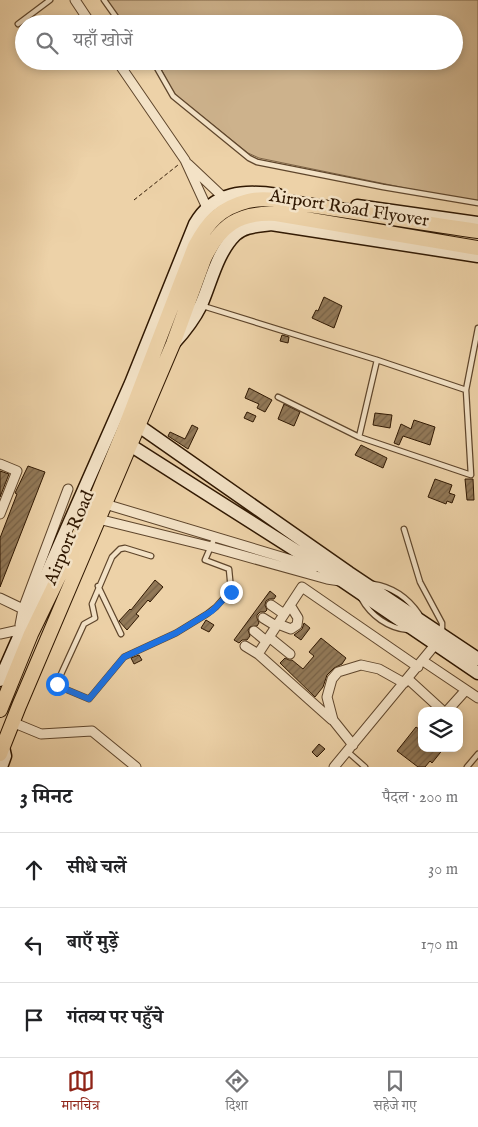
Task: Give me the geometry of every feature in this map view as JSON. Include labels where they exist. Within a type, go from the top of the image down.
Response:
[{"type":"main road","points":[[0,710],[25,634],[93,506],[195,246],[204,229],[229,202],[258,199],[270,200],[478,231]]},
{"type":"main road","name":"Airport Road Flyover","points":[[173,344],[210,246],[220,232],[232,223],[249,215],[259,213],[276,214],[478,248]]},
{"type":"main road","name":"Airport Road","points":[[1,750],[173,344]]},
{"type":"street","points":[[75,0],[85,15]]},
{"type":"street","points":[[123,70],[185,160],[207,208]]},
{"type":"street","points":[[185,160],[229,202]]},
{"type":"street","points":[[0,680],[25,634],[131,383],[193,228],[207,208],[229,202],[245,192],[258,192],[478,223]]},
{"type":"street","points":[[173,344],[188,327],[200,305],[222,254],[235,235],[250,227],[271,224],[478,256]]},
{"type":"street","points":[[138,426],[331,567]]},
{"type":"street","points":[[130,445],[331,567],[422,628],[478,659]]},
{"type":"street","points":[[0,464],[18,471],[0,514]]},
{"type":"street","points":[[25,634],[24,610],[68,489]]},
{"type":"street","points":[[105,504],[215,537],[331,567]]},
{"type":"street","points":[[98,519],[211,547],[327,579],[346,577]]},
{"type":"street","points":[[258,654],[302,588],[420,664],[478,698]]},
{"type":"street","points":[[0,598],[24,610]]},
{"type":"street","points":[[0,606],[11,604]]},
{"type":"street","points":[[271,605],[284,614]]},
{"type":"street","points":[[263,618],[291,629],[297,625],[298,618],[290,605]]},
{"type":"street","points":[[254,632],[290,654]]},
{"type":"street","points":[[0,634],[25,634]]},
{"type":"street","points":[[334,767],[441,638]]},
{"type":"street","points":[[441,638],[478,672]]},
{"type":"street","points":[[245,646],[258,654],[332,720],[351,748]]},
{"type":"street","points":[[332,720],[327,697],[332,679],[338,672],[362,665],[379,669],[406,681],[440,707]]},
{"type":"street","points":[[449,707],[465,690]]},
{"type":"street","points":[[12,722],[42,734],[92,731],[136,767]]},
{"type":"street","points":[[1,750],[5,756],[1,767]]},
{"type":"lane","points":[[30,15],[50,0]]},
{"type":"lane","points":[[104,0],[115,15]]},
{"type":"lane","points":[[158,70],[174,96],[249,158],[257,162],[478,203]]},
{"type":"lane","points":[[200,305],[466,390]]},
{"type":"lane","points":[[278,397],[359,437],[471,475],[466,390],[478,328]]},
{"type":"lane","points":[[359,437],[377,360]]},
{"type":"lane","points":[[404,529],[420,582],[442,623],[441,638]]},
{"type":"lane","points":[[150,556],[128,548],[120,549],[110,560],[92,604],[96,618],[84,624],[57,684],[88,699],[124,657],[176,633],[212,611],[230,592],[230,570],[206,560],[215,537]]},
{"type":"lane","points":[[98,586],[121,634]]},
{"type":"lane","points":[[360,587],[388,587],[410,603],[422,628]]},
{"type":"lane","points":[[351,748],[365,767]]},
{"type":"lane","points":[[467,767],[478,754]]},
{"type":"path","points":[[134,200],[185,160]]},
{"type":"shaded area","points":[[107,0],[478,0],[478,201],[259,158],[248,153],[176,95],[162,70],[463,70],[463,15],[118,15]]},
{"type":"building","points":[[324,297],[342,306],[334,328],[312,318],[316,310],[318,311]]},
{"type":"building","points":[[282,335],[289,337],[288,343],[280,341]]},
{"type":"building","points":[[249,388],[272,400],[265,412],[257,408],[259,404],[245,398]]},
{"type":"building","points":[[284,404],[300,412],[294,426],[278,419]]},
{"type":"building","points":[[247,412],[256,416],[253,422],[244,418]]},
{"type":"building","points":[[375,413],[392,415],[390,428],[373,425]]},
{"type":"building","points":[[414,420],[435,427],[430,445],[403,436],[399,445],[394,443],[401,424],[411,429]]},
{"type":"building","points":[[192,425],[198,428],[188,449],[168,436],[170,432],[185,439]]},
{"type":"building","points":[[361,445],[387,458],[383,468],[355,455]]},
{"type":"building","points":[[28,466],[45,472],[0,587],[0,538],[17,494],[15,493]]},
{"type":"building","points":[[0,471],[9,474],[0,497]]},
{"type":"building","points":[[435,479],[452,485],[449,493],[455,495],[452,503],[447,501],[446,504],[428,497]]},
{"type":"building","points":[[465,479],[473,479],[474,500],[467,500]]},
{"type":"building","points":[[155,580],[163,587],[136,614],[139,616],[127,630],[119,621],[131,610]]},
{"type":"building","points":[[270,591],[276,596],[274,599],[266,601],[267,610],[257,615],[259,623],[257,626],[250,627],[248,630],[250,636],[247,640],[242,640],[239,643],[234,640]]},
{"type":"building","points":[[206,620],[214,625],[209,632],[201,628]]},
{"type":"building","points":[[304,623],[310,628],[301,640],[294,635],[302,629]]},
{"type":"building","points":[[321,638],[346,658],[342,664],[334,668],[327,675],[323,687],[315,697],[280,663],[285,658],[292,660],[303,669],[314,656],[309,652]]},
{"type":"building","points":[[139,655],[142,660],[134,664],[131,658]]},
{"type":"building","points":[[416,727],[418,728],[418,752],[441,752],[432,763],[430,761],[425,767],[418,767],[397,751]]},
{"type":"building","points":[[319,744],[325,749],[317,757],[312,752]]},
{"type":"route","points":[[57,684],[89,699],[124,657],[176,633],[212,611],[231,592]]}]
